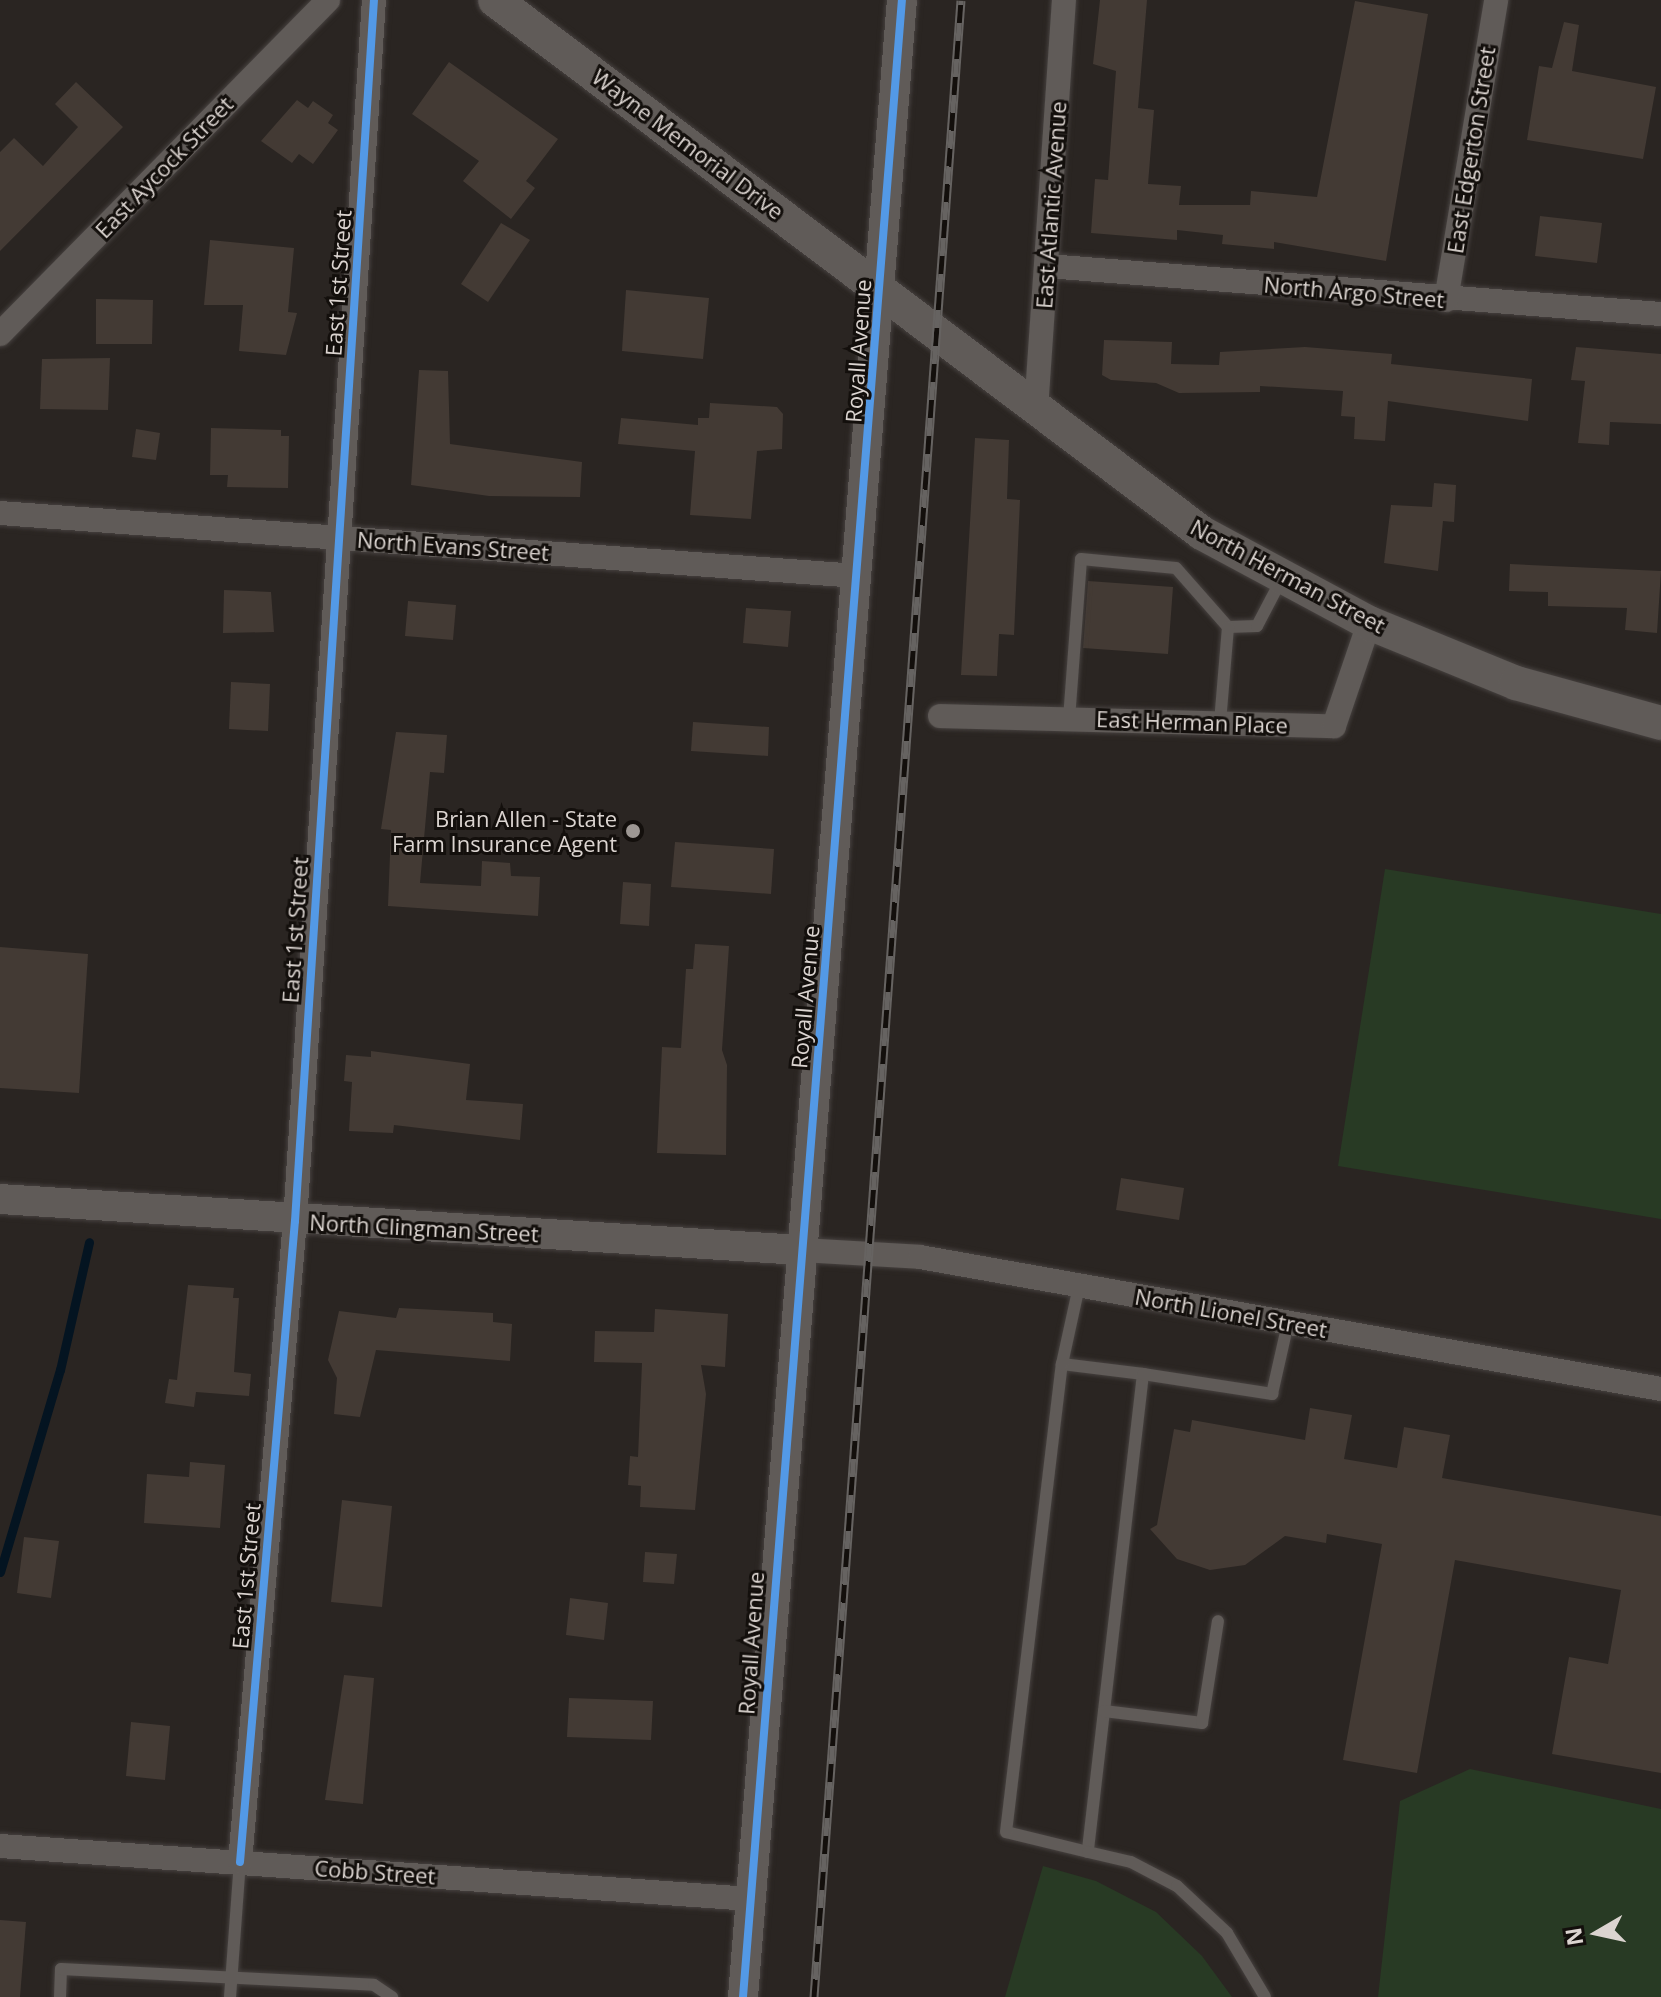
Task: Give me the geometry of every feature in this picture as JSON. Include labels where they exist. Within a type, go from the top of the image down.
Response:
[{"type":"main road","name":"Wayne Memorial Drive","points":[[495,0],[880,289]]},
{"type":"main road","name":"North Herman Street","points":[[880,289],[1202,533],[1369,623],[1516,683],[1661,723]]},
{"type":"street","name":"East Aycock Street","points":[[0,334],[328,0]]},
{"type":"street","name":"East 1st Street","points":[[240,1862],[295,1221],[374,0]]},
{"type":"street","name":"Royall Avenue","points":[[743,1997],[800,1250],[858,576],[902,0]]},
{"type":"street","name":"East Atlantic Avenue","points":[[1036,410],[1064,0]]},
{"type":"street","name":"East Edgerton Street","points":[[1446,300],[1496,0]]},
{"type":"street","name":"North Argo Street","points":[[1047,266],[1446,300],[1661,314]]},
{"type":"street","name":"North Evans Street","points":[[0,513],[858,576]]},
{"type":"street","name":"East Herman Place","points":[[940,716],[1334,726],[1369,623]]},
{"type":"street","name":"North Clingman Street","points":[[0,1199],[295,1221],[800,1250]]},
{"type":"street","name":"North Lionel Street","points":[[800,1250],[920,1257],[1661,1389]]},
{"type":"street","name":"Cobb Street","points":[[0,1846],[750,1899]]},
{"type":"lane","points":[[1069,719],[1081,559],[1176,568],[1228,627],[1220,723]]},
{"type":"lane","points":[[1228,627],[1257,626],[1283,576]]},
{"type":"lane","points":[[1079,1286],[1062,1364],[1006,1832],[1131,1862],[1177,1886],[1227,1933],[1265,1997]]},
{"type":"lane","points":[[1062,1364],[1272,1394],[1288,1323]]},
{"type":"lane","points":[[1088,1852],[1143,1374]]},
{"type":"lane","points":[[1104,1711],[1202,1723],[1218,1621]]},
{"type":"lane","points":[[230,1997],[240,1862]]},
{"type":"lane","points":[[60,1997],[61,1969],[232,1974],[374,1985],[392,1997]]},
{"type":"green space","points":[[1385,869],[1661,914],[1661,1219],[1338,1166]]},
{"type":"green space","points":[[1470,1769],[1661,1809],[1661,1997],[1378,1997],[1400,1801]]},
{"type":"green space","points":[[1043,1866],[1096,1881],[1156,1912],[1202,1956],[1232,1997],[1005,1997]]},
{"type":"building","points":[[1100,0],[1147,0],[1138,108],[1154,110],[1148,184],[1181,186],[1179,205],[1250,205],[1251,191],[1317,197],[1355,1],[1428,14],[1386,261],[1274,242],[1274,249],[1222,244],[1223,235],[1177,230],[1177,240],[1091,233],[1095,179],[1108,180],[1116,71],[1093,64]]},
{"type":"building","points":[[1564,22],[1579,25],[1572,71],[1656,87],[1643,159],[1527,140],[1539,66],[1552,68]]},
{"type":"building","points":[[449,62],[558,139],[526,181],[535,188],[511,219],[463,181],[479,161],[412,114]]},
{"type":"building","points":[[76,82],[123,127],[0,251],[0,152],[14,138],[43,166],[78,127],[55,104]]},
{"type":"building","points":[[297,100],[308,108],[313,101],[333,115],[328,123],[338,130],[313,164],[299,154],[292,163],[261,141]]},
{"type":"building","points":[[1540,216],[1602,223],[1597,263],[1535,256]]},
{"type":"building","points":[[501,223],[530,240],[488,302],[461,284]]},
{"type":"building","points":[[210,240],[294,248],[288,312],[297,313],[286,355],[239,351],[243,305],[204,305]]},
{"type":"building","points":[[626,290],[709,298],[703,359],[622,351]]},
{"type":"building","points":[[96,299],[153,300],[152,344],[96,344]]},
{"type":"building","points":[[1104,340],[1172,342],[1171,364],[1219,365],[1220,352],[1305,347],[1392,354],[1391,364],[1532,379],[1528,421],[1388,401],[1385,441],[1354,439],[1355,417],[1341,416],[1343,391],[1260,386],[1260,392],[1179,393],[1156,383],[1111,380],[1102,375]]},
{"type":"building","points":[[1576,347],[1661,354],[1661,424],[1610,422],[1609,445],[1578,443],[1585,381],[1571,380]]},
{"type":"building","points":[[110,358],[108,410],[40,409],[42,359]]},
{"type":"building","points":[[419,370],[448,371],[450,444],[582,462],[580,497],[489,496],[411,485]]},
{"type":"building","points":[[710,403],[777,407],[783,414],[782,449],[757,451],[751,519],[690,515],[695,451],[618,444],[621,418],[698,425],[698,418],[709,418]]},
{"type":"building","points":[[211,428],[281,430],[281,436],[289,436],[288,488],[227,487],[228,475],[210,475]]},
{"type":"building","points":[[136,429],[160,433],[156,460],[132,457]]},
{"type":"building","points":[[975,438],[1009,440],[1007,499],[1020,500],[1014,635],[999,634],[997,676],[961,675]]},
{"type":"building","points":[[1434,483],[1456,485],[1454,522],[1443,521],[1438,571],[1384,563],[1391,505],[1432,507]]},
{"type":"building","points":[[1510,564],[1661,571],[1657,633],[1625,630],[1627,608],[1548,606],[1548,592],[1509,591]]},
{"type":"building","points":[[1088,581],[1173,587],[1168,654],[1083,648]]},
{"type":"building","points":[[224,590],[271,592],[274,632],[223,633]]},
{"type":"building","points":[[408,601],[456,605],[453,640],[405,636]]},
{"type":"building","points":[[746,608],[791,611],[788,647],[743,643]]},
{"type":"building","points":[[231,682],[270,684],[268,731],[229,729]]},
{"type":"building","points":[[693,722],[769,727],[768,756],[691,751]]},
{"type":"building","points":[[396,732],[447,735],[444,773],[430,772],[420,883],[481,886],[482,861],[510,863],[511,876],[540,877],[538,916],[388,906],[391,830],[381,829]]},
{"type":"building","points":[[675,842],[774,849],[771,894],[671,887]]},
{"type":"building","points":[[623,882],[651,884],[649,926],[620,924]]},
{"type":"building","points":[[695,944],[729,946],[722,1050],[727,1065],[726,1155],[657,1153],[662,1047],[681,1048],[686,969],[693,969]]},
{"type":"building","points":[[0,947],[88,954],[79,1093],[0,1088]]},
{"type":"building","points":[[371,1051],[470,1064],[466,1100],[523,1104],[520,1140],[394,1125],[393,1133],[349,1131],[352,1082],[344,1081],[346,1055],[371,1057]]},
{"type":"building","points":[[1121,1178],[1184,1188],[1179,1220],[1116,1210]]},
{"type":"building","points":[[188,1285],[234,1288],[233,1298],[239,1298],[234,1372],[251,1374],[249,1396],[196,1392],[194,1407],[165,1403],[169,1379],[177,1380]]},
{"type":"building","points":[[399,1308],[493,1313],[493,1322],[512,1324],[510,1361],[376,1350],[360,1417],[334,1414],[337,1378],[328,1360],[339,1311],[396,1318]]},
{"type":"building","points":[[655,1309],[728,1314],[725,1367],[701,1365],[706,1394],[695,1510],[640,1507],[641,1486],[628,1485],[630,1456],[638,1457],[642,1363],[594,1362],[595,1331],[654,1332]]},
{"type":"building","points":[[1310,1408],[1352,1415],[1344,1459],[1397,1468],[1404,1427],[1450,1435],[1442,1478],[1661,1516],[1661,1773],[1552,1754],[1569,1657],[1608,1664],[1621,1590],[1455,1560],[1417,1773],[1343,1760],[1382,1544],[1327,1534],[1326,1543],[1285,1536],[1245,1565],[1210,1570],[1177,1559],[1150,1529],[1157,1525],[1174,1429],[1190,1432],[1192,1420],[1305,1440]]},
{"type":"building","points":[[190,1462],[225,1465],[220,1528],[144,1523],[147,1474],[189,1477]]},
{"type":"building","points":[[342,1500],[392,1506],[382,1607],[331,1602]]},
{"type":"building","points":[[24,1537],[59,1541],[51,1598],[17,1593]]},
{"type":"building","points":[[645,1552],[677,1554],[674,1584],[643,1582]]},
{"type":"building","points":[[570,1598],[608,1603],[604,1640],[566,1635]]},
{"type":"building","points":[[344,1675],[374,1678],[363,1804],[325,1800]]},
{"type":"building","points":[[569,1698],[653,1701],[651,1740],[567,1737]]},
{"type":"building","points":[[131,1722],[170,1726],[165,1780],[126,1776]]},
{"type":"building","points":[[0,1920],[26,1922],[20,1997],[0,1997]]},
{"type":"waterway","points":[[0,1572],[60,1370],[89,1242]]},
{"type":"railway","points":[[814,1997],[961,0]]},
{"type":"cycle path","points":[[240,1862],[295,1221],[374,0]]},
{"type":"cycle path","points":[[743,1997],[902,0]]},
{"type":"place","name":"Brian Allen - State Farm Insurance Agent","points":[[633,831]]}]
